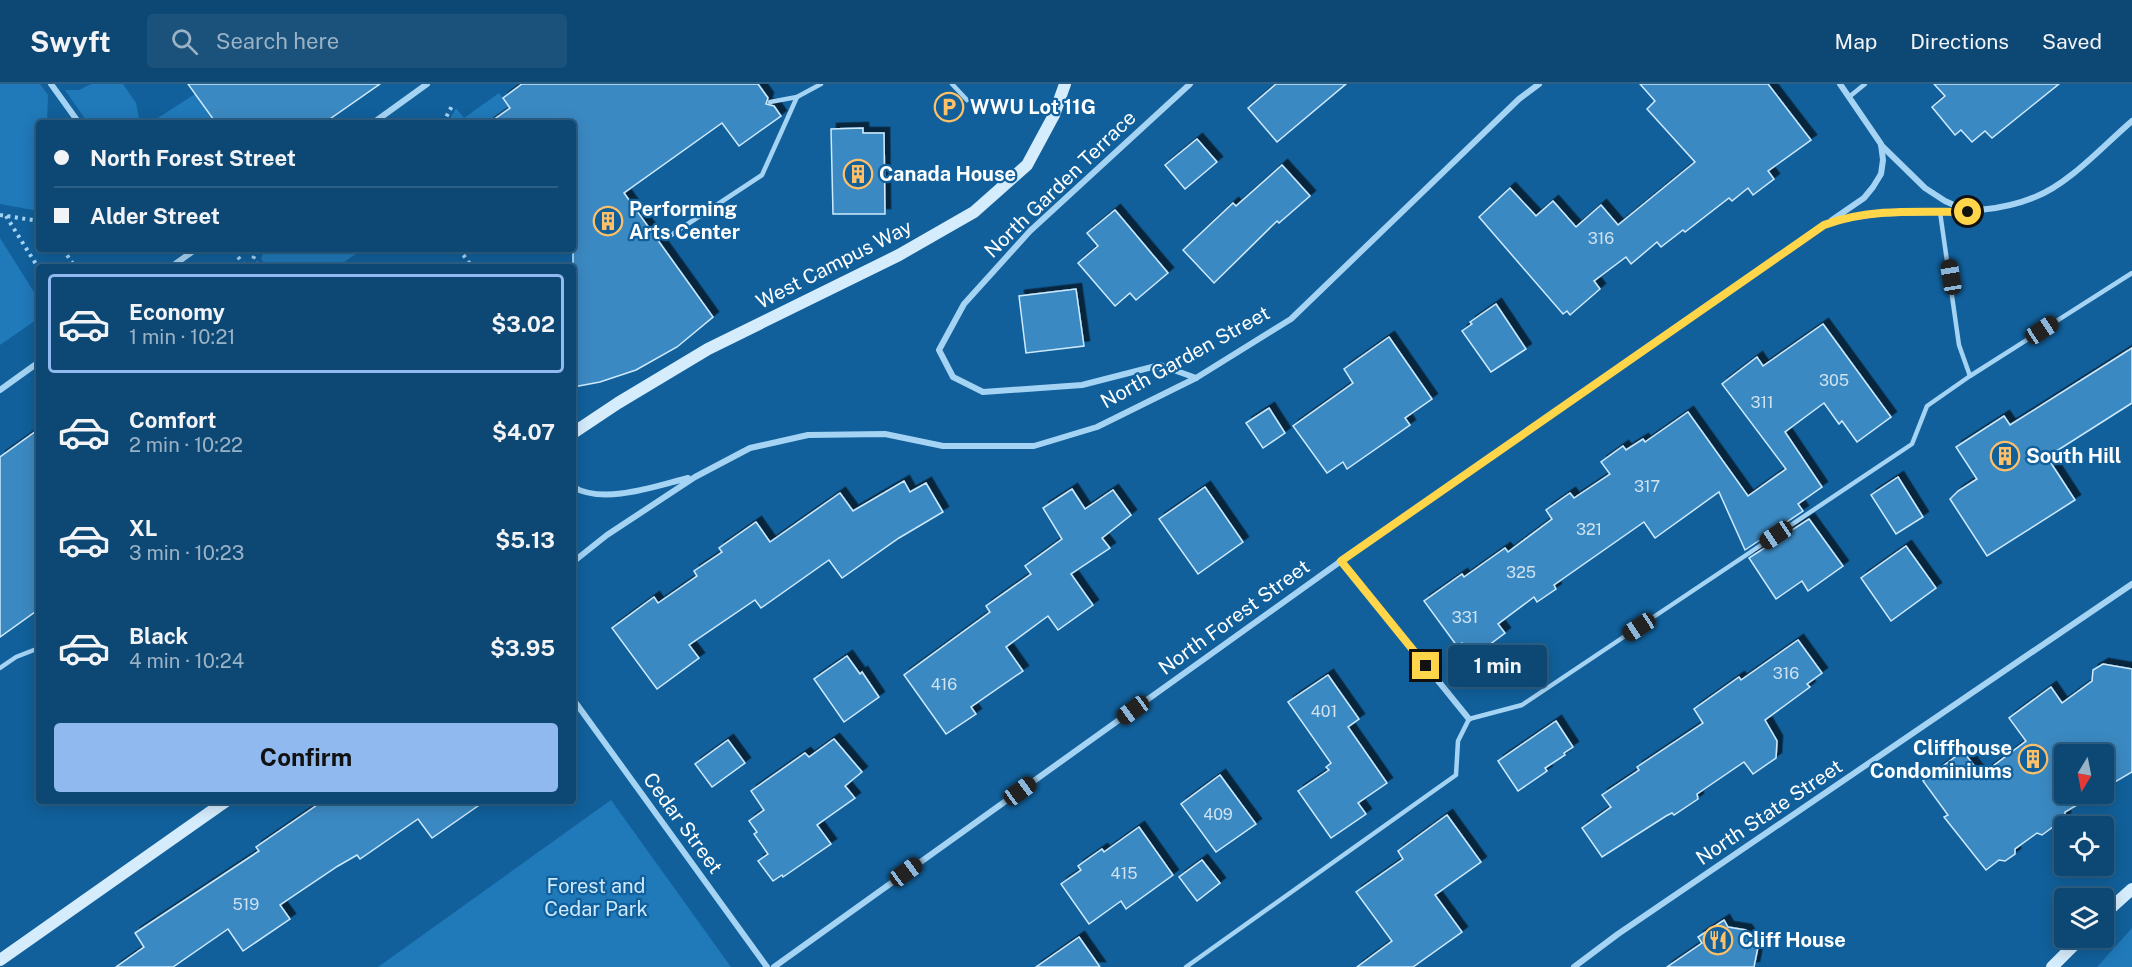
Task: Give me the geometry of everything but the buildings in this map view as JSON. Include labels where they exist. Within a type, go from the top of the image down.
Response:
[{"type":"street","points":[[51,84],[77,120]]},
{"type":"street","points":[[377,120],[427,84]]},
{"type":"street","name":"West Campus Way","points":[[576,431],[618,403],[708,350],[899,255],[974,212],[1027,165],[1054,115],[1065,84]]},
{"type":"street","name":"North Garden Terrace","points":[[1190,84],[1030,231],[964,304],[939,350],[953,377],[983,392],[1082,386],[1160,365],[1196,378]]},
{"type":"street","name":"North Garden Street","points":[[576,560],[608,535],[695,477],[750,448],[808,435],[885,434],[943,446],[1034,446],[1097,427],[1196,378],[1291,320],[1511,108],[1539,84]]},
{"type":"street","points":[[1840,84],[1881,144],[1925,188],[1968,212]]},
{"type":"street","name":"North Forest Street","points":[[774,967],[1341,561],[1824,225],[1871,214],[1968,212],[2012,205],[2036,197],[2058,185],[2132,121]]},
{"type":"street","points":[[1824,225],[1864,198],[1874,188],[1881,174],[1883,160],[1881,144]]},
{"type":"street","points":[[175,264],[192,252]]},
{"type":"street","points":[[0,390],[36,364]]},
{"type":"street","name":"North Garden Street","points":[[576,489],[606,495],[695,477]]},
{"type":"street","points":[[1341,561],[1469,719]]},
{"type":"street","name":"North State Street","points":[[1574,967],[1618,934],[2132,584]]},
{"type":"street","name":"Cedar Street","points":[[576,703],[766,967]]},
{"type":"street","points":[[0,960],[222,804]]},
{"type":"street","points":[[2114,905],[2132,889]]},
{"type":"street","points":[[2052,967],[2071,948]]},
{"type":"lane","points":[[770,102],[797,97],[821,84]]},
{"type":"lane","points":[[952,84],[967,100]]},
{"type":"lane","points":[[1849,97],[1865,84]]},
{"type":"lane","points":[[671,235],[762,175],[797,97]]},
{"type":"lane","points":[[1940,212],[1959,345],[1970,376]]},
{"type":"lane","points":[[1186,967],[1456,775],[1458,741],[1469,719],[1522,705],[1912,444],[1927,406],[2132,273]]},
{"type":"lane","points":[[0,668],[16,657],[36,649]]},
{"type":"path","points":[[445,120],[453,104]]},
{"type":"path","points":[[0,215],[36,221]]},
{"type":"path","points":[[6,216],[36,264]]},
{"type":"path","points":[[238,257],[244,264]]},
{"type":"green space","points":[[0,84],[40,84],[48,95],[47,120],[36,120],[36,210],[0,204]]},
{"type":"green space","points":[[91,84],[123,84],[136,103],[139,120],[86,120],[65,90],[79,90]]},
{"type":"green space","points":[[499,93],[510,108],[492,120],[450,120],[456,108],[464,118]]},
{"type":"green space","points":[[195,94],[214,120],[155,120]]},
{"type":"green space","points":[[0,238],[36,295],[36,320],[0,345]]},
{"type":"green space","points":[[264,252],[359,252],[341,264],[265,264],[261,259]]},
{"type":"green space","name":"Forest and Cedar Park","points":[[611,800],[731,967],[378,967]]},
{"type":"green space","points":[[2132,928],[2132,967],[2097,967]]},
{"type":"place","name":"WWU Lot 11G","points":[[949,107]]},
{"type":"place","name":"Canada House","points":[[858,174]]},
{"type":"place","name":"Performing Arts Center","points":[[608,221]]},
{"type":"place","name":"South Hill","points":[[2005,456]]},
{"type":"place","name":"Cliffhouse Condominiums","points":[[2033,759]]},
{"type":"place","name":"Cliff House","points":[[1718,940]]},
{"type":"route","points":[[1426,666],[1341,561],[1824,225],[1852,217],[1891,212],[1968,212]]}]
